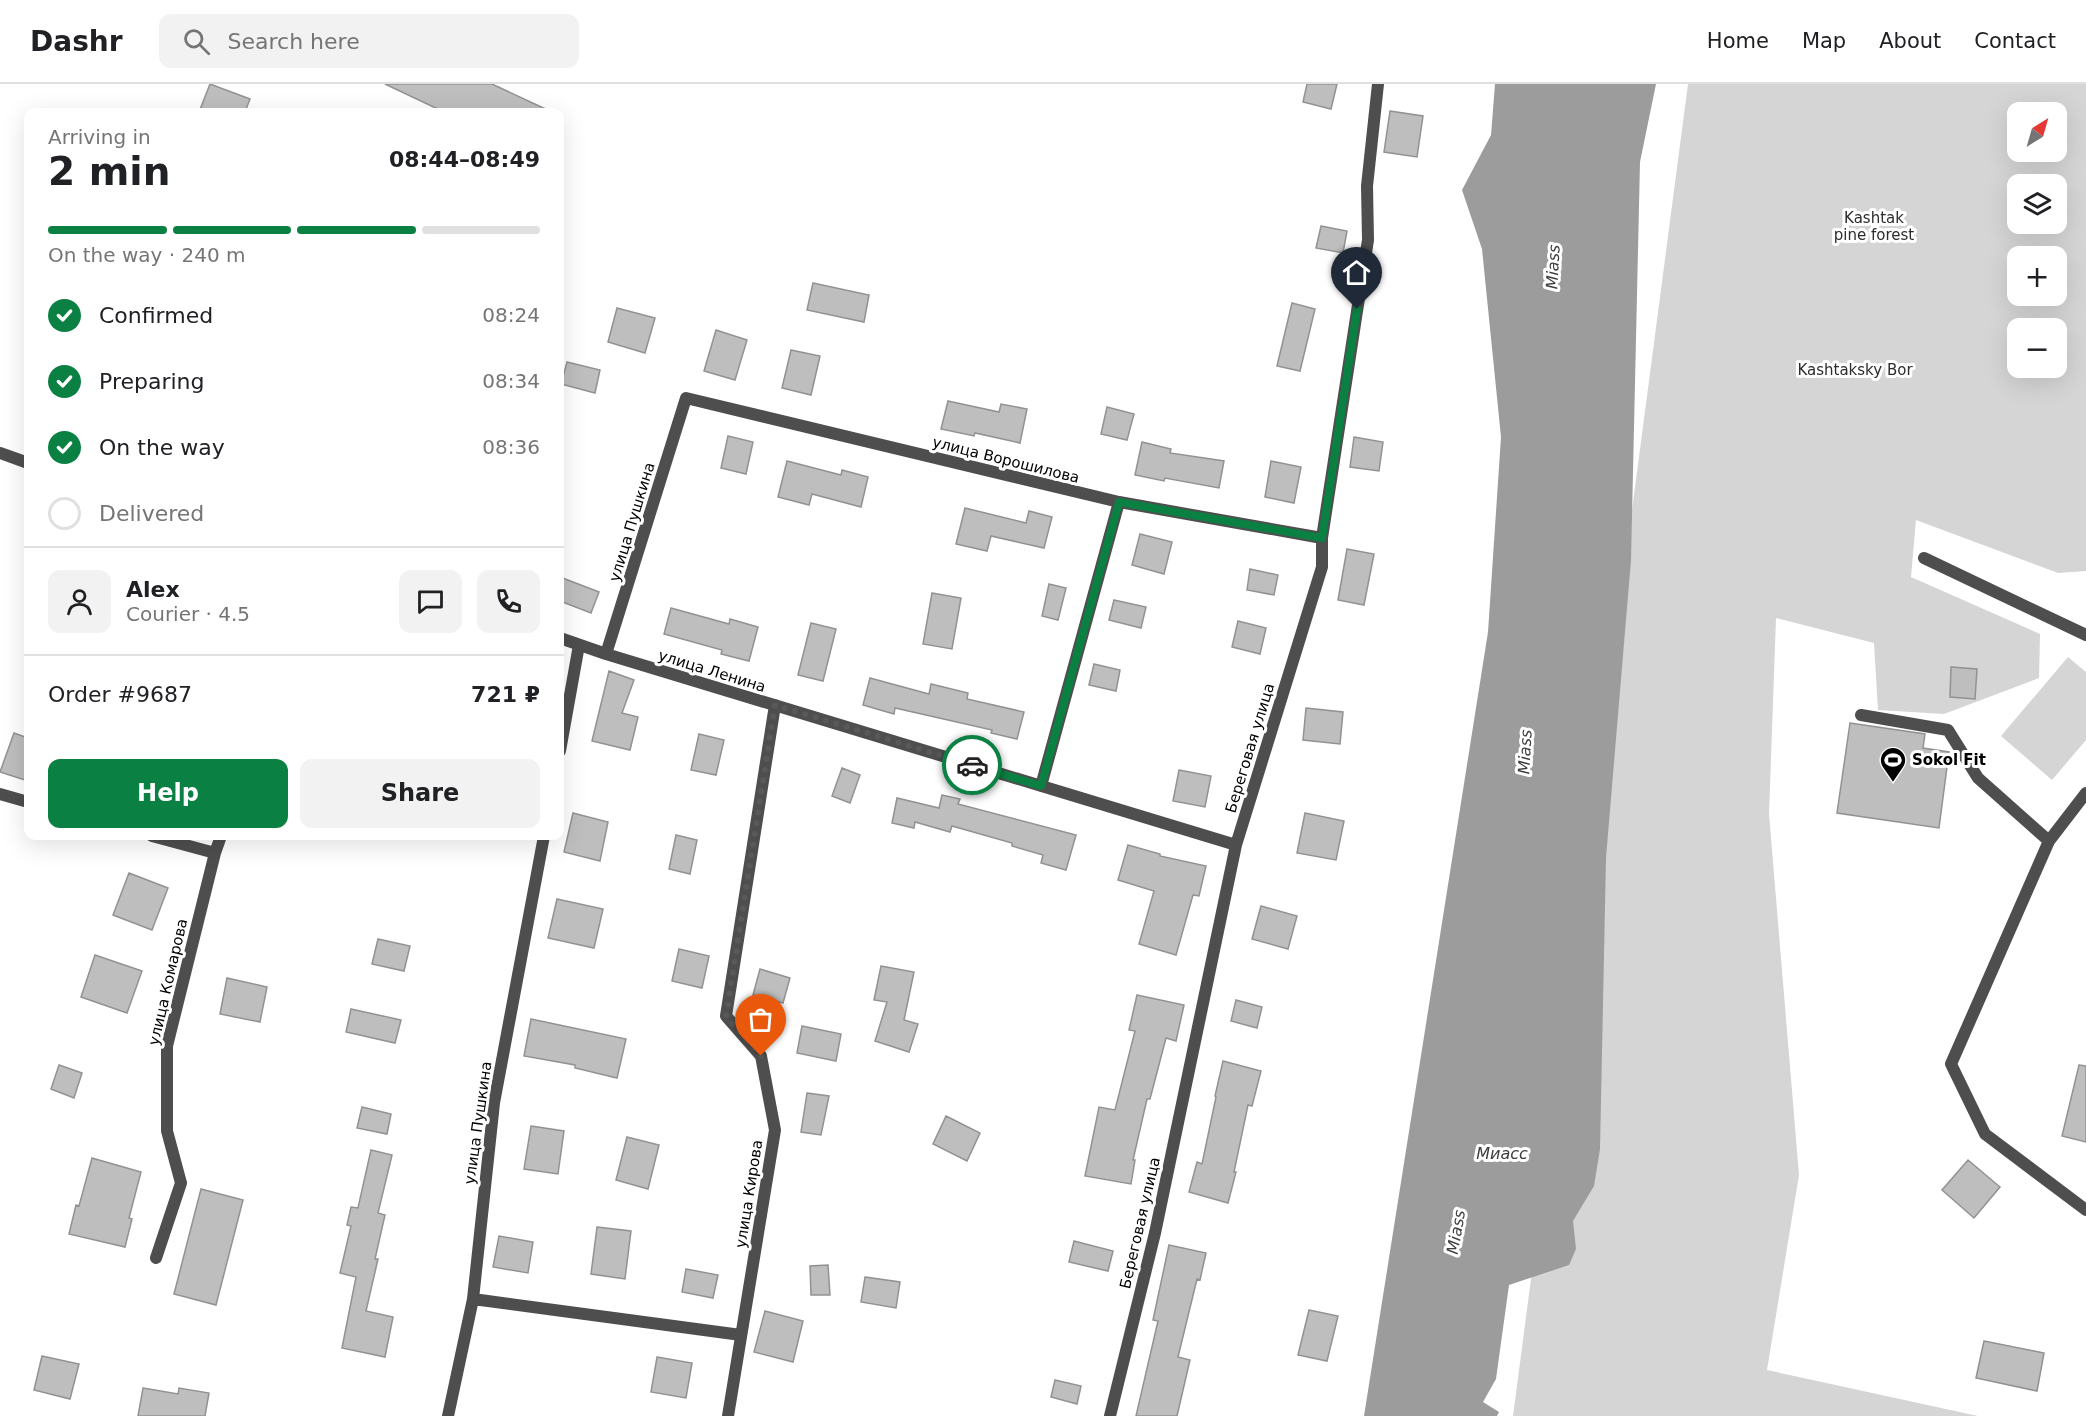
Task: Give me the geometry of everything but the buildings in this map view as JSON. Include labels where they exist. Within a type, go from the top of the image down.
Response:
[{"type":"street","name":"Береговая улица","points":[[1110,1416],[1155,1233],[1236,845],[1322,567],[1322,538],[1368,240],[1367,186],[1378,84]]},
{"type":"street","name":"улица Ворошилова","points":[[686,398],[1119,502],[1322,538]]},
{"type":"street","name":"улица Пушкина","points":[[606,654],[686,398]]},
{"type":"street","points":[[0,453],[24,462]]},
{"type":"street","points":[[1041,786],[1119,502]]},
{"type":"street","points":[[1924,558],[2086,635]]},
{"type":"street","name":"улица Ленина","points":[[564,639],[1236,845]]},
{"type":"street","points":[[564,729],[579,645]]},
{"type":"street","name":"улица Кирова","points":[[728,1416],[775,1130],[761,1056],[726,1016],[775,705]]},
{"type":"street","points":[[1862,715],[1948,730],[1978,778],[2049,841]]},
{"type":"street","points":[[2086,792],[2049,841],[1951,1064],[1985,1134],[2086,1210]]},
{"type":"street","points":[[0,794],[24,801]]},
{"type":"street","points":[[167,840],[215,853]]},
{"type":"street","name":"улица Комарова","points":[[156,1258],[181,1183],[167,1131],[167,1046],[220,840]]},
{"type":"street","name":"улица Пушкина","points":[[448,1416],[473,1299],[494,1103],[543,840]]},
{"type":"street","points":[[473,1299],[741,1335]]},
{"type":"green space","name":"Kashtak pine forest","points":[[1688,84],[2086,84],[2086,571],[2058,573],[1916,520],[1911,577],[2040,634],[2039,678],[1944,714],[1878,710],[1874,643],[1776,618],[1769,814],[1799,1175],[1767,1370],[1978,1416],[1513,1416]]},
{"type":"green space","points":[[2068,657],[2086,672],[2086,740],[2052,780],[2001,736]]},
{"type":"water","name":"Миасс","points":[[1495,84],[1656,84],[1640,162],[1631,560],[1606,858],[1600,1149],[1594,1186],[1573,1221],[1576,1249],[1569,1265],[1509,1285],[1496,1379],[1483,1402],[1499,1412],[1497,1416],[1364,1416],[1488,632],[1501,437],[1482,249],[1462,190],[1491,135]]},
{"type":"way so far","points":[[761,1056],[726,1016],[775,705],[972,765]]},
{"type":"place","name":"Sokol Fit","points":[[1893,783]]},
{"type":"route","points":[[972,765],[1041,786],[1119,502],[1322,538],[1357,309]]},
{"type":"water label","name":"Miass","points":[[1553,267]]},
{"type":"water label","name":"Miass","points":[[1525,752]]},
{"type":"water label","name":"Miass","points":[[1456,1232]]},
{"type":"park label","name":"Kashtaksky Bor","points":[[1855,370]]}]
